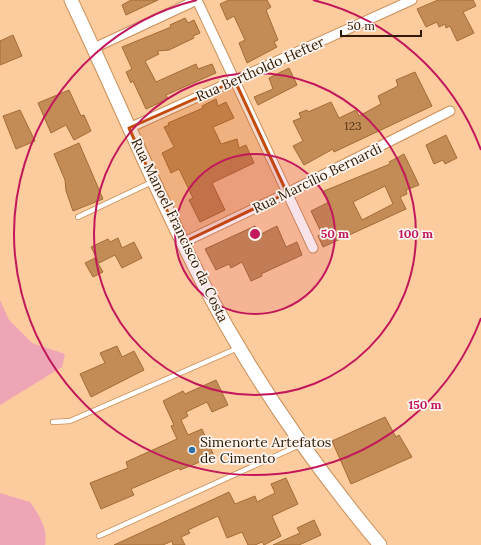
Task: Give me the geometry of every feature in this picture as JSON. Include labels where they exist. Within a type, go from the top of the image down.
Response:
[{"type":"main road","name":"Rua Manoel Francisco da Costa","points":[[71,0],[182,243],[239,347],[303,444],[380,545]]},
{"type":"street","points":[[94,48],[197,0],[313,248]]},
{"type":"street","name":"Rua Bertholdo Hefter","points":[[129,128],[412,0]]},
{"type":"street","name":"Rua Marcílio Bernardi","points":[[182,243],[287,193],[450,111]]},
{"type":"lane","points":[[78,217],[153,181]]},
{"type":"lane","points":[[52,422],[70,421],[239,347]]},
{"type":"lane","points":[[98,536],[303,444]]},
{"type":"highlighted area","points":[[235,81],[287,193],[182,243],[129,128]]},
{"type":"shaded area","points":[[0,300],[9,320],[32,343],[65,354],[62,367],[0,405]]},
{"type":"shaded area","points":[[0,493],[30,502],[44,527],[46,539],[45,545],[0,545]]},
{"type":"building","points":[[131,0],[158,0],[126,15],[122,5]]},
{"type":"building","points":[[229,0],[267,0],[271,7],[266,10],[278,40],[274,42],[277,47],[247,63],[239,43],[245,40],[234,16],[227,20],[220,4]]},
{"type":"building","points":[[438,0],[473,0],[476,6],[463,12],[474,33],[457,41],[450,26],[446,28],[445,24],[439,27],[437,22],[426,27],[417,9]]},
{"type":"building","points":[[185,18],[188,23],[194,20],[200,33],[193,36],[194,38],[169,50],[157,51],[159,54],[145,61],[156,82],[196,64],[198,69],[212,64],[216,73],[166,95],[168,99],[146,109],[133,81],[131,83],[126,72],[132,69],[122,47],[171,27],[170,25]]},
{"type":"building","points":[[13,35],[22,56],[0,65],[0,41]]},
{"type":"building","points":[[289,68],[297,85],[258,105],[254,97],[273,89],[269,78]]},
{"type":"building","points":[[415,72],[432,106],[334,152],[333,149],[304,165],[293,146],[303,141],[293,121],[301,118],[299,113],[307,110],[308,112],[331,102],[339,118],[356,110],[359,116],[381,104],[378,96],[398,86],[396,80]]},
{"type":"building","points":[[69,90],[81,116],[84,115],[91,131],[74,140],[66,125],[51,133],[38,103]]},
{"type":"building","points":[[216,99],[218,106],[226,102],[234,118],[213,127],[221,144],[237,139],[239,148],[246,145],[254,163],[212,183],[225,210],[200,222],[189,200],[193,198],[179,169],[171,173],[162,153],[174,147],[164,127],[169,125],[168,123],[203,108],[202,106]]},
{"type":"building","points":[[20,110],[35,141],[16,149],[3,116]]},
{"type":"building","points":[[446,135],[457,158],[445,164],[443,160],[434,164],[426,145]]},
{"type":"building","points":[[79,143],[103,199],[73,211],[66,191],[65,180],[54,154]]},
{"type":"building","points":[[404,154],[419,185],[406,190],[407,194],[400,197],[406,209],[323,247],[318,236],[322,234],[311,211],[329,202],[324,191],[390,164],[389,162]],"holes":[[[385,186],[393,204],[362,220],[353,202]]]},
{"type":"building","points":[[255,226],[259,235],[277,226],[286,247],[297,242],[302,255],[261,274],[262,276],[251,281],[242,262],[231,268],[229,264],[216,270],[205,249]]},
{"type":"building","points":[[118,238],[122,248],[134,242],[142,258],[122,268],[115,255],[99,263],[91,247],[108,239],[110,242]]},
{"type":"building","points":[[95,258],[103,272],[93,277],[85,263]]},
{"type":"building","points":[[117,346],[122,357],[134,351],[144,370],[91,397],[80,374],[105,363],[100,353]]},
{"type":"building","points":[[216,380],[228,405],[212,412],[207,402],[186,412],[188,416],[181,420],[188,435],[202,429],[214,456],[180,470],[179,468],[131,489],[134,495],[101,509],[90,483],[128,468],[126,462],[177,439],[171,426],[174,425],[163,401],[183,391],[185,394]]},
{"type":"building","points":[[385,417],[396,437],[399,435],[412,457],[351,484],[332,441]]},
{"type":"building","points":[[286,478],[298,504],[272,516],[281,536],[264,545],[262,542],[255,545],[248,545],[242,532],[227,538],[218,516],[188,530],[190,533],[181,537],[185,545],[173,545],[172,541],[163,545],[114,545],[229,492],[235,504],[255,496],[257,502],[275,493],[271,484]]},
{"type":"building","points":[[314,520],[321,535],[299,545],[273,545],[300,533],[297,528]]},
{"type":"place","name":"Simenorte Artefatos de Cimento","points":[[192,450]]}]
